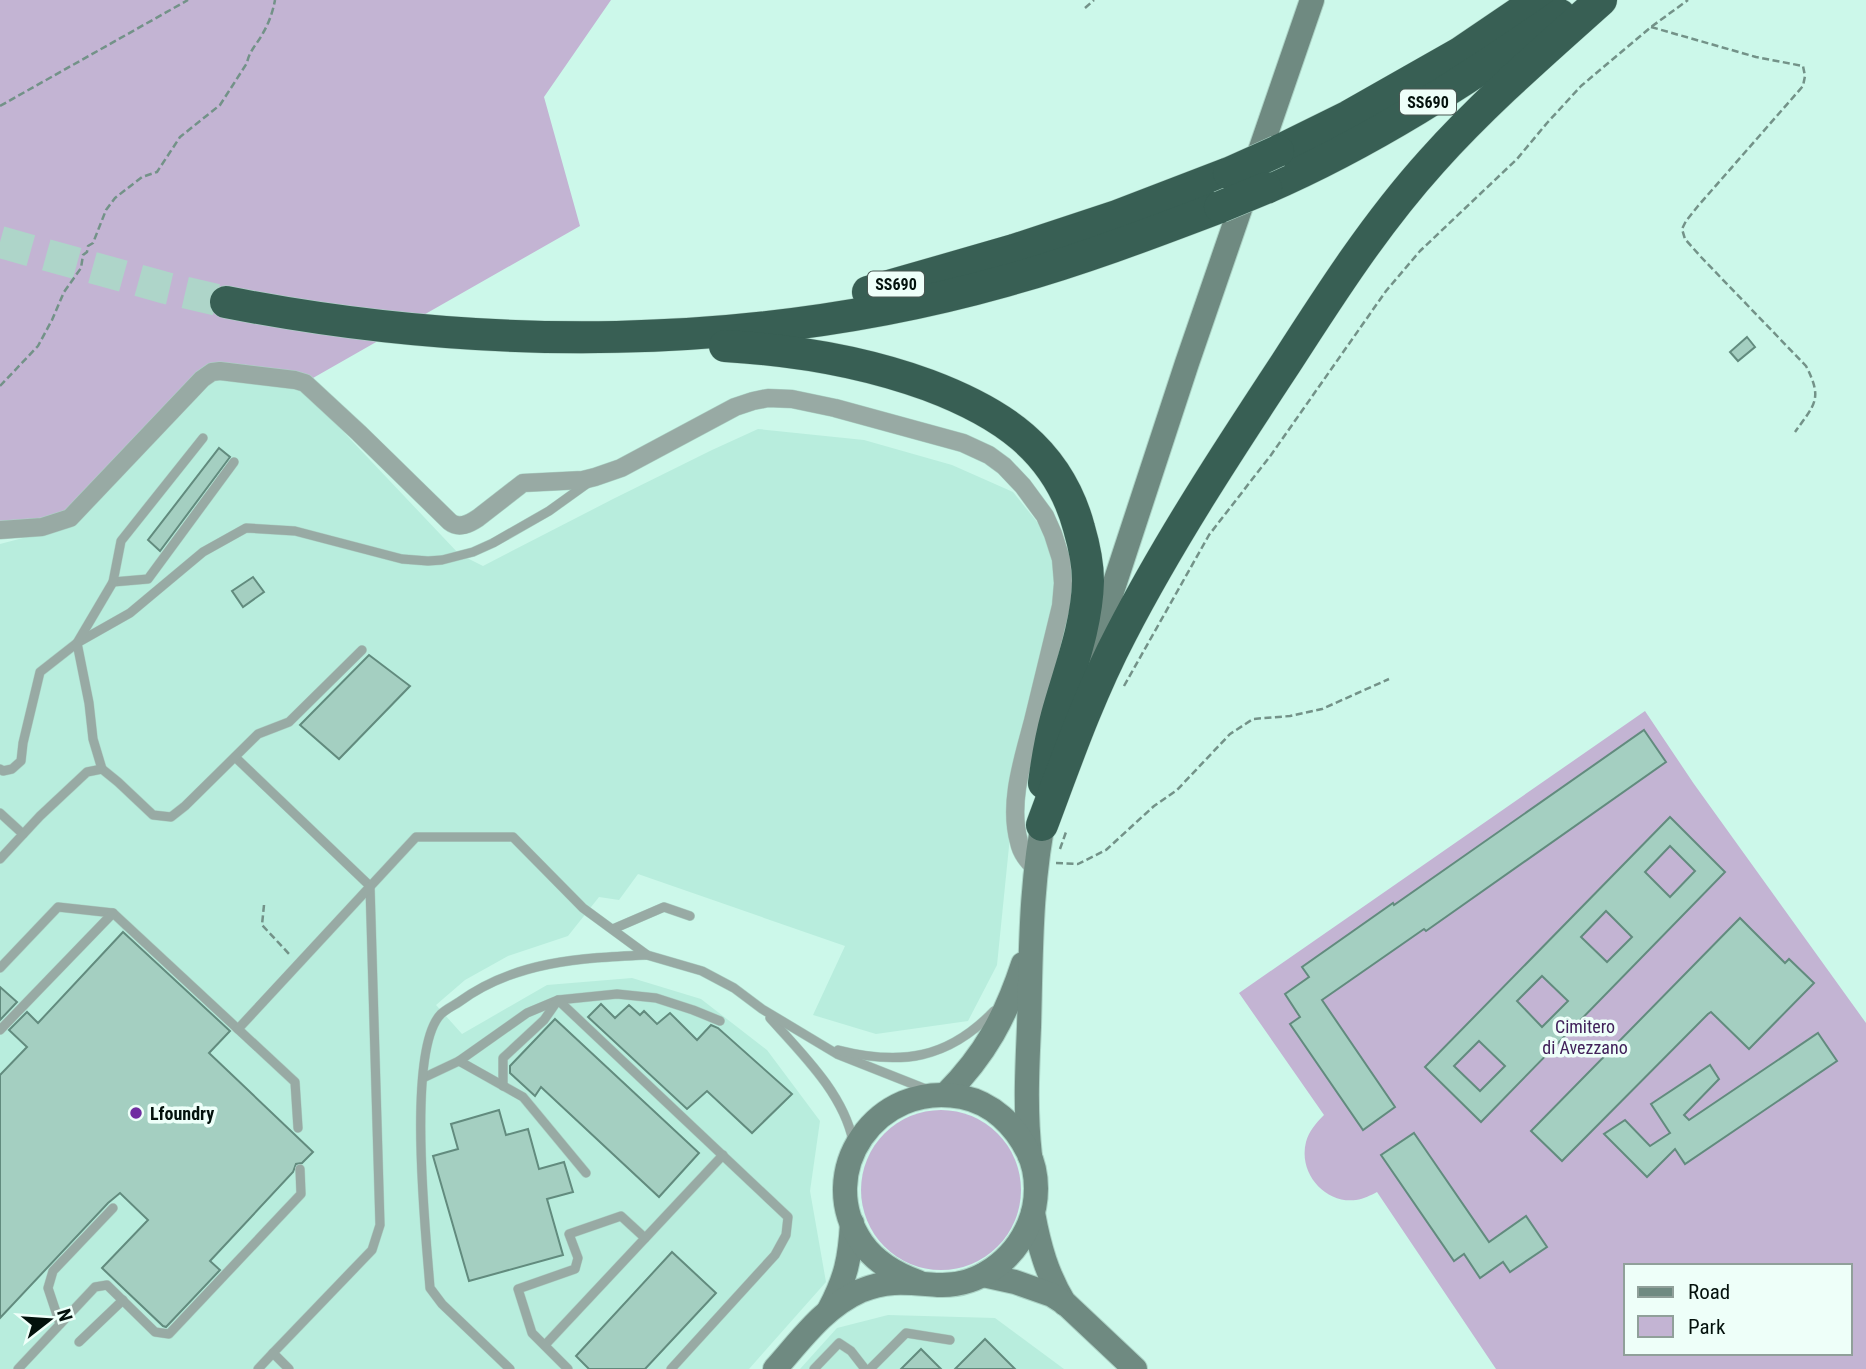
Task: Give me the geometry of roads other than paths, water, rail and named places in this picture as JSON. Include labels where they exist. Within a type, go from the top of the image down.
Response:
[{"type":"highway","name":"SS690","points":[[548,337],[722,321],[822,303],[1014,250],[1117,216],[1229,173],[1349,116],[1460,53],[1538,0]]},
{"type":"highway","name":"SS690","points":[[226,302],[389,327],[476,335],[548,337],[731,331],[859,313],[946,296],[1093,254],[1220,207],[1322,162],[1417,109],[1582,0]]},
{"type":"highway","points":[[1055,824],[1088,707],[1120,635],[1220,463],[1334,289],[1382,222],[1433,161],[1479,113],[1601,0]]},
{"type":"highway","points":[[548,337],[761,349],[820,356],[864,365],[918,381],[969,401],[998,417],[1031,444],[1056,475],[1072,506],[1083,545],[1088,580],[1081,633],[1049,749],[1043,794],[1055,824]]},
{"type":"main road","points":[[941,1094],[979,1058],[1017,982],[1030,936],[1042,865],[1055,824],[1048,796],[1065,738],[1147,482],[1312,0]]},
{"type":"main road","points":[[828,1310],[848,1297],[878,1285],[962,1283],[983,1275],[1006,1260],[1023,1238],[1033,1213],[1036,1184],[1030,1156],[1026,1098],[1030,936]]},
{"type":"main road","points":[[918,1282],[896,1274],[877,1261],[862,1243],[852,1223],[846,1198],[847,1173],[855,1149],[869,1127],[888,1110],[911,1098],[941,1094],[973,1100],[997,1112],[1017,1132],[1030,1156]]},
{"type":"main road","points":[[1033,1213],[1041,1254],[1056,1289],[1066,1304]]},
{"type":"main road","points":[[775,1369],[828,1310],[839,1290],[850,1253],[852,1223]]},
{"type":"main road","points":[[983,1275],[1052,1295],[1066,1304],[1135,1369]]},
{"type":"street","points":[[0,530],[42,527],[70,517],[202,379],[212,372],[220,371],[305,383],[454,525],[465,524],[478,518],[523,483],[595,478],[621,468],[735,407],[752,401],[775,398],[802,401],[964,443],[989,455],[1023,486],[1045,516],[1059,549],[1063,578],[1061,606],[1017,796],[1018,841],[1026,857],[1042,865]]},
{"type":"lane","points":[[203,438],[121,541],[113,582],[77,643],[93,739],[102,769],[153,815],[172,817],[258,734],[289,722],[362,650]]},
{"type":"lane","points":[[113,582],[148,579],[234,462]]},
{"type":"lane","points":[[0,769],[12,769],[20,761],[40,672],[77,643],[130,612],[202,552],[246,528],[295,531],[402,559],[442,560],[473,552],[493,543],[549,511],[595,478]]},
{"type":"lane","points":[[234,757],[370,886],[380,1225],[372,1250],[258,1369]]},
{"type":"lane","points":[[0,859],[40,816],[88,772],[102,769]]},
{"type":"lane","points":[[0,813],[23,834]]},
{"type":"lane","points":[[238,1029],[416,837],[513,837],[583,908],[647,955]]},
{"type":"lane","points":[[0,968],[58,906],[113,912],[295,1082],[298,1128]]},
{"type":"lane","points":[[613,929],[664,907],[690,916]]},
{"type":"lane","points":[[0,1030],[113,912]]},
{"type":"lane","points":[[510,1369],[442,1304],[430,1288],[420,1132],[428,1038],[440,1015],[470,993],[503,977],[541,964],[590,957],[647,955],[702,971],[734,988],[762,1009],[822,1046],[860,1065],[941,1094]]},
{"type":"lane","points":[[822,1046],[859,1055],[887,1058],[936,1052],[959,1041],[982,1024],[1002,1004],[1017,982]]},
{"type":"lane","points":[[423,1079],[459,1061],[527,1013],[558,1000],[617,994],[656,998],[720,1021]]},
{"type":"lane","points":[[503,1086],[503,1058],[544,1020],[558,1000]]},
{"type":"lane","points":[[558,1000],[788,1217],[786,1235],[775,1255],[671,1369]]},
{"type":"lane","points":[[762,1009],[831,1090],[844,1111],[855,1149]]},
{"type":"lane","points":[[459,1061],[523,1097],[586,1173]]},
{"type":"lane","points":[[545,1345],[723,1155]]},
{"type":"lane","points":[[18,1369],[95,1287],[107,1285],[155,1332],[169,1334],[301,1194],[300,1169]]},
{"type":"lane","points":[[60,1324],[48,1288],[54,1271],[113,1208]]},
{"type":"lane","points":[[568,1369],[532,1333],[518,1290],[575,1269],[579,1258],[569,1234],[621,1216],[645,1238]]},
{"type":"lane","points":[[79,1342],[122,1300]]},
{"type":"lane","points":[[814,1369],[839,1343],[851,1351],[867,1369],[906,1333],[950,1339]]},
{"type":"lane","points":[[273,1353],[289,1369]]},
{"type":"tunnel","points":[[0,242],[226,302]]},
{"type":"place","name":"Lfoundry","points":[[136,1113]]},
{"type":"park label","name":"Cimitero di Avezzano","points":[[1585,1036]]}]
